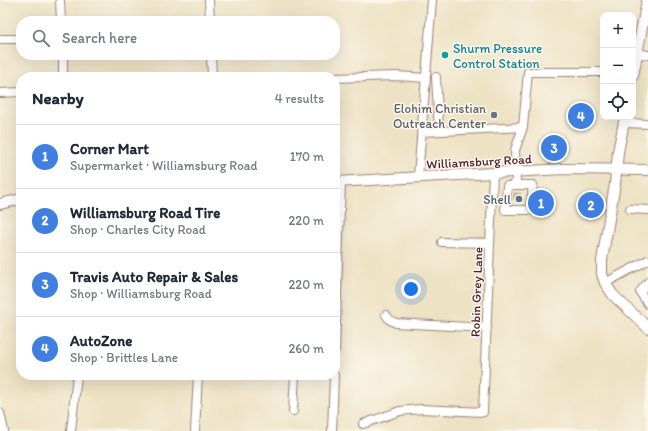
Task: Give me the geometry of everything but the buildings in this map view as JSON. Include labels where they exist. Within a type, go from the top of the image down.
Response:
[{"type":"main road","points":[[636,58],[647,0]]},
{"type":"main road","points":[[624,120],[602,260],[602,274],[605,283],[616,299],[648,328]]},
{"type":"main road","name":"Williamsburg Road","points":[[340,182],[538,170],[648,170]]},
{"type":"main road","points":[[0,204],[16,200]]},
{"type":"street","points":[[60,0],[61,16]]},
{"type":"street","points":[[209,0],[210,16]]},
{"type":"street","points":[[418,177],[432,0]]},
{"type":"street","points":[[0,39],[16,39]]},
{"type":"street","points":[[637,53],[648,55]]},
{"type":"street","points":[[63,60],[64,72]]},
{"type":"street","points":[[211,60],[212,72]]},
{"type":"street","points":[[516,185],[515,150],[524,127],[528,72],[600,72]]},
{"type":"street","points":[[340,78],[396,76],[426,78]]},
{"type":"street","points":[[436,77],[439,131]]},
{"type":"street","points":[[0,93],[16,92]]},
{"type":"street","points":[[624,120],[648,124]]},
{"type":"street","points":[[421,132],[524,127]]},
{"type":"street","points":[[491,209],[530,210],[528,197],[538,170]]},
{"type":"street","name":"Robin Grey Lane","points":[[363,424],[400,411],[421,409],[483,412],[493,173]]},
{"type":"street","points":[[505,210],[509,196],[507,186],[533,185]]},
{"type":"street","points":[[630,210],[648,210]]},
{"type":"street","points":[[442,242],[490,243]]},
{"type":"street","points":[[605,283],[647,264]]},
{"type":"street","points":[[648,282],[640,292],[648,304]]},
{"type":"street","points":[[386,314],[390,320],[396,323],[487,328]]},
{"type":"street","points":[[71,431],[76,380]]},
{"type":"street","points":[[195,431],[198,380]]},
{"type":"street","points":[[293,411],[295,380]]},
{"type":"street","points":[[332,431],[334,380]]},
{"type":"street","points":[[0,413],[4,431]]},
{"type":"tunnel","points":[[513,196],[524,197]]},
{"type":"place","name":"Shurm Pressure Control Station","points":[[445,55]]},
{"type":"place","name":"Elohim Christian Outreach Center","points":[[494,115]]},
{"type":"place","name":"AutoZone","points":[[581,116]]},
{"type":"place","name":"Travis Auto Repair & Sales","points":[[554,148]]},
{"type":"place","name":"Shell","points":[[519,199]]},
{"type":"place","name":"Corner Mart","points":[[541,203]]},
{"type":"place","name":"Williamsburg Road Tire","points":[[591,205]]}]
